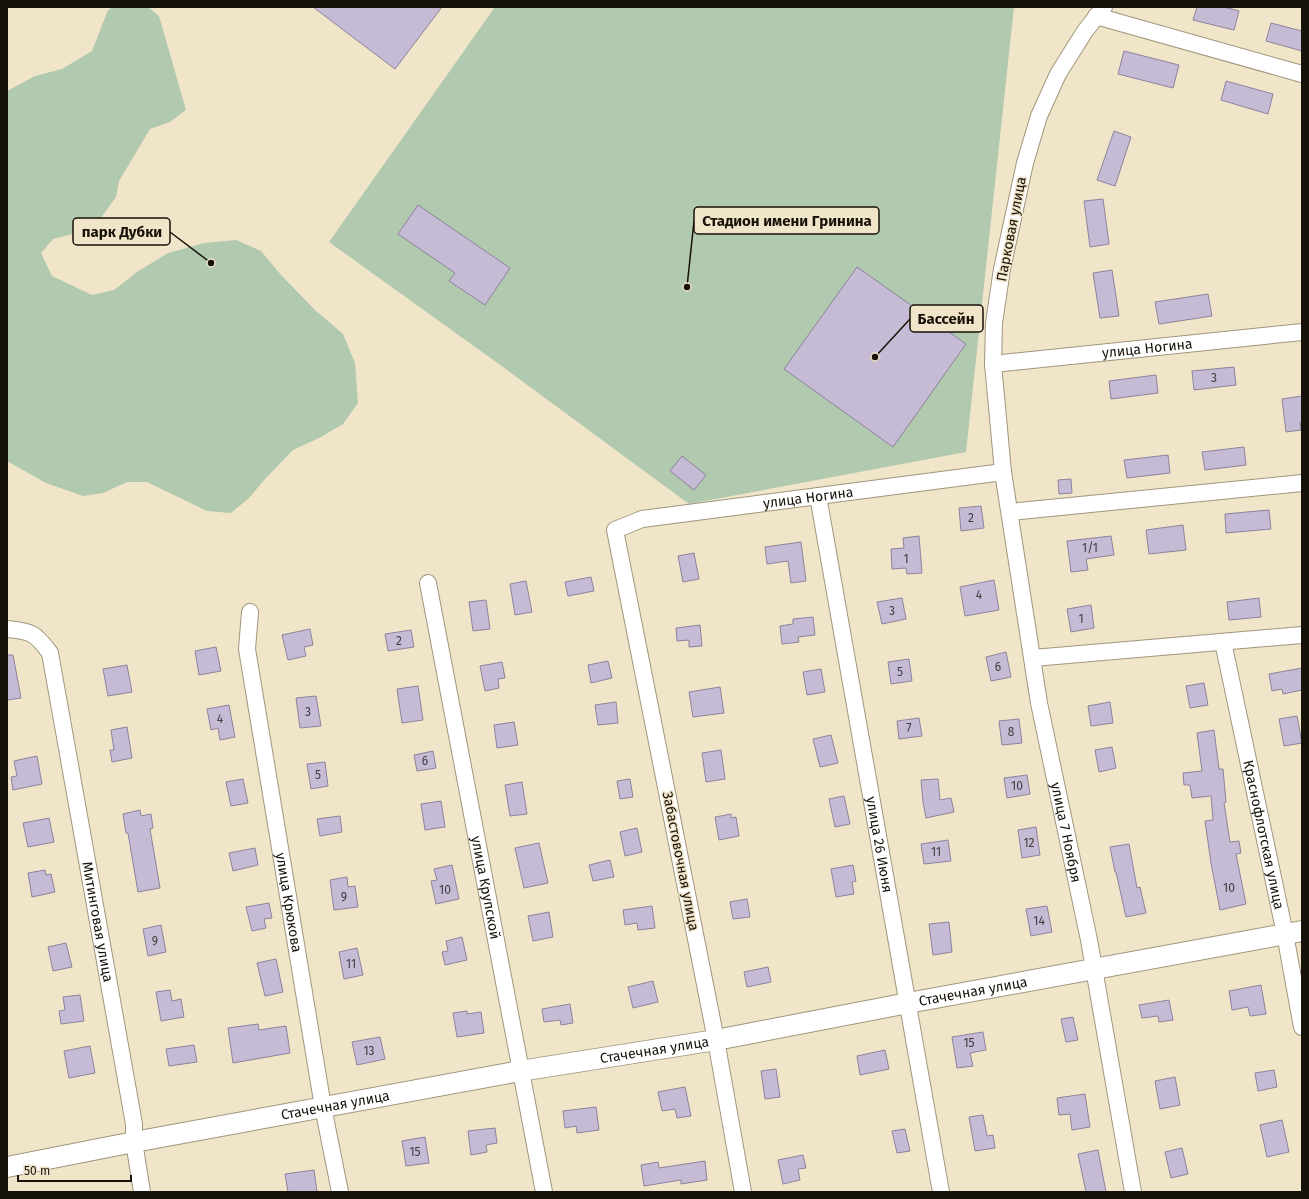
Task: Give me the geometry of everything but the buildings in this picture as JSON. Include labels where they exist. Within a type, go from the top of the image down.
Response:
[{"type":"street","points":[[1100,11],[1302,74]]},
{"type":"street","name":"Парковая улица","points":[[1003,472],[993,364],[994,323],[1002,269],[1025,163],[1039,116],[1058,74],[1085,31],[1100,11]]},
{"type":"street","name":"улица Ногина","points":[[993,364],[1302,332]]},
{"type":"street","name":"улица Ногина","points":[[615,530],[642,519],[1003,472]]},
{"type":"street","name":"улица 7 Ноября","points":[[1003,472],[1039,703],[1094,969],[1133,1192]]},
{"type":"street","points":[[1010,512],[1302,483]]},
{"type":"street","name":"улица 26 Июня","points":[[818,496],[941,1192]]},
{"type":"street","name":"Забастовочная улица","points":[[615,530],[716,1040],[744,1192]]},
{"type":"street","name":"улица Крупской","points":[[428,583],[544,1192]]},
{"type":"street","name":"улица Крюкова","points":[[250,612],[247,649],[323,1107],[340,1192]]},
{"type":"street","name":"Митинговая улица","points":[[7,629],[25,630],[38,638],[50,653],[133,1116],[134,1142],[142,1192]]},
{"type":"street","points":[[1033,658],[1302,635]]},
{"type":"street","name":"Краснофлотская улица","points":[[1223,642],[1293,933],[1302,1027]]},
{"type":"street","name":"Стачечная улица","points":[[7,1167],[134,1142],[520,1071],[716,1040],[908,1003],[1293,933]]},
{"type":"green space","points":[[113,7],[148,7],[159,16],[186,110],[170,122],[150,129],[119,181],[116,197],[100,219],[76,233],[53,239],[41,253],[52,276],[92,295],[114,290],[137,272],[168,253],[204,243],[236,240],[261,251],[281,275],[315,310],[343,334],[355,363],[358,403],[343,424],[319,438],[293,450],[249,498],[231,513],[207,511],[147,482],[127,482],[103,493],[83,496],[46,483],[7,461],[7,91],[35,76],[62,69],[92,51],[108,10]]},
{"type":"green space","points":[[495,7],[1014,7],[966,452],[689,504],[503,367],[329,242]]},
{"type":"place","name":"парк Дубки","points":[[211,263]]},
{"type":"place","name":"Стадион имени Гринина","points":[[687,287]]},
{"type":"place","name":"Бассейн","points":[[875,357]]}]
